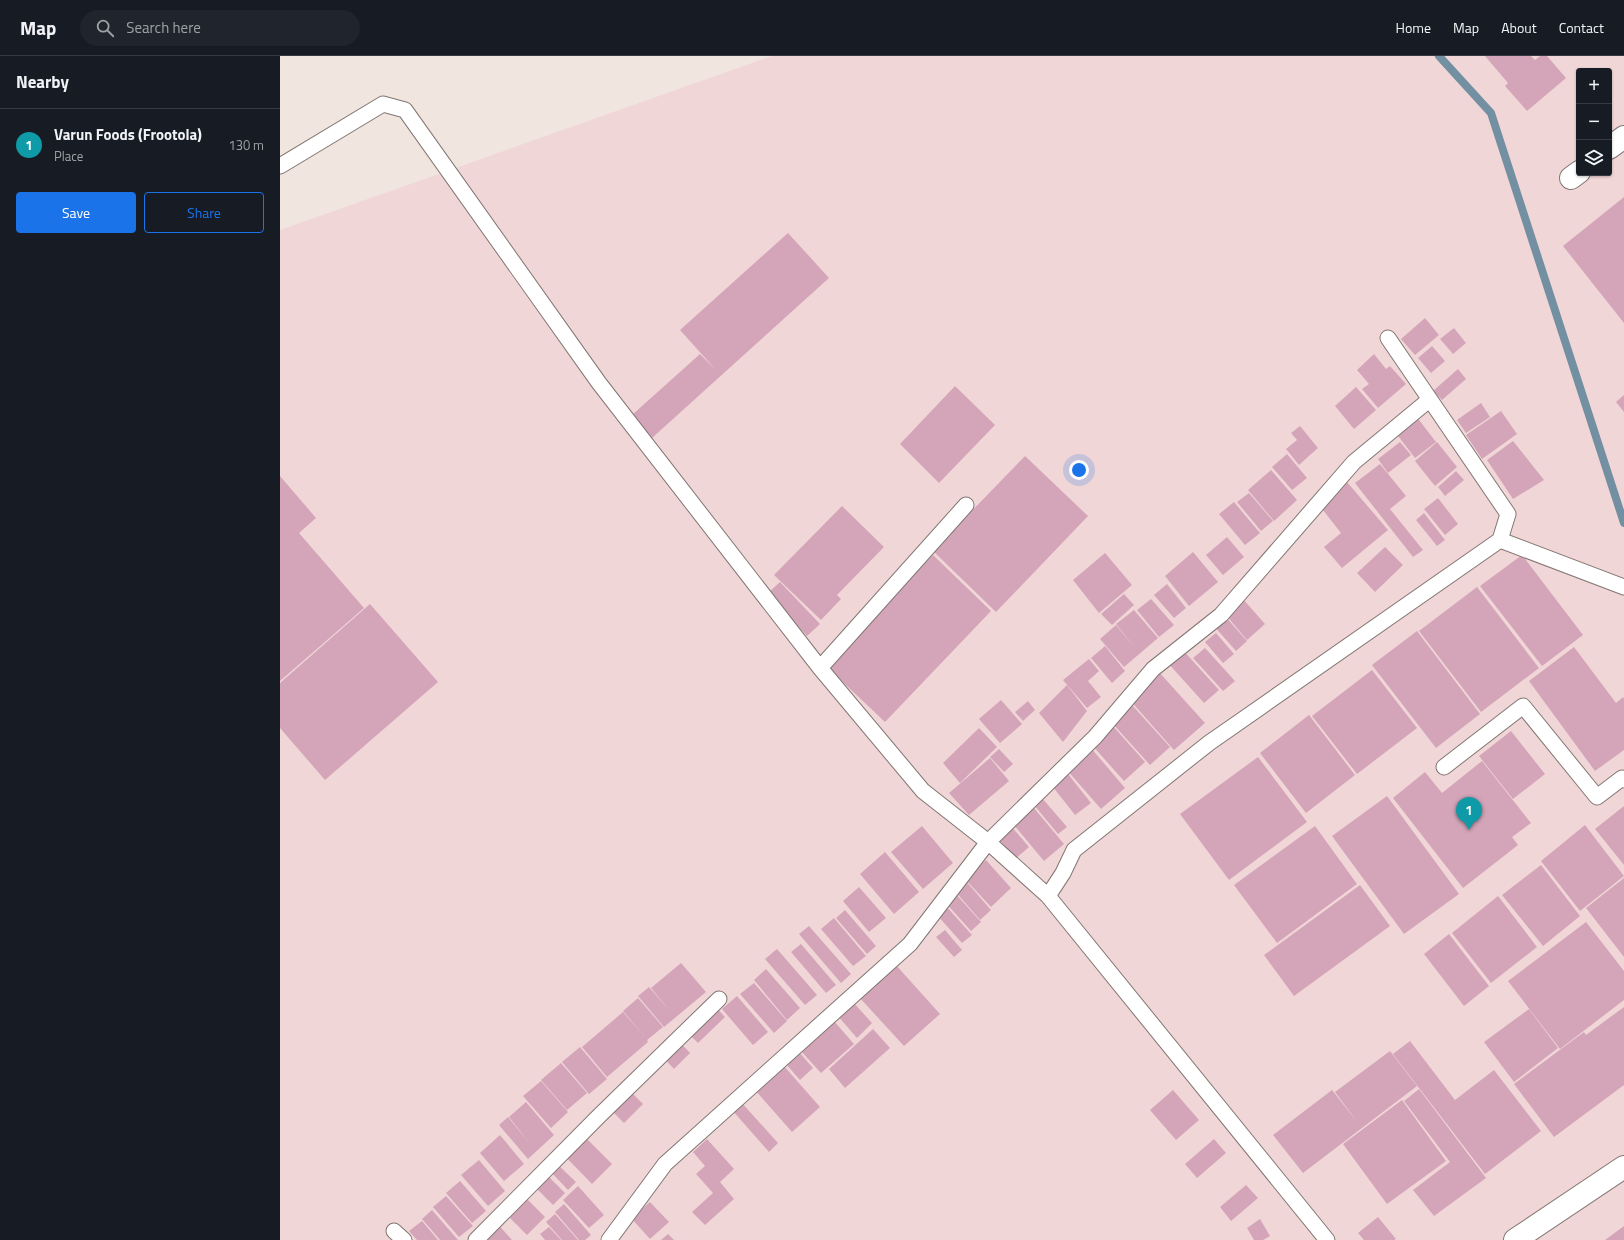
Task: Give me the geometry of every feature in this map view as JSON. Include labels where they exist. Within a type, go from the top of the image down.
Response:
[{"type":"street","points":[[1612,146],[1624,136]]},
{"type":"street","points":[[1515,1240],[1624,1167]]},
{"type":"lane","points":[[280,166],[383,104],[406,110],[599,383],[820,668],[923,791],[988,842],[1048,896],[1327,1240]]},
{"type":"lane","points":[[1048,896],[1063,873],[1074,850],[1092,835],[1209,743],[1500,540],[1508,514],[1388,338]]},
{"type":"lane","points":[[609,1240],[665,1164],[910,944],[988,842],[1095,737],[1152,669],[1221,615],[1354,462],[1429,400]]},
{"type":"lane","points":[[820,668],[966,505]]},
{"type":"lane","points":[[1500,540],[1622,586]]},
{"type":"lane","points":[[1444,767],[1523,706],[1597,797],[1622,778],[1624,780]]},
{"type":"lane","points":[[476,1240],[599,1116],[719,1000]]},
{"type":"shaded area","points":[[772,56],[1624,56],[1624,1240],[280,1240],[280,230]]},
{"type":"building","points":[[1485,56],[1531,56],[1535,60],[1540,56],[1547,56],[1566,78],[1527,111],[1505,86],[1508,83]]},
{"type":"building","points":[[1624,197],[1624,323],[1563,246]]},
{"type":"building","points":[[788,233],[829,278],[652,438],[632,415],[700,354],[716,370],[680,330]]},
{"type":"building","points":[[1425,318],[1439,335],[1415,355],[1401,339]]},
{"type":"building","points":[[1454,328],[1466,343],[1453,354],[1440,339]]},
{"type":"building","points":[[1432,346],[1445,361],[1431,373],[1418,358]]},
{"type":"building","points":[[1374,354],[1386,369],[1390,366],[1406,384],[1378,408],[1362,389],[1369,384],[1357,370]]},
{"type":"building","points":[[1458,369],[1466,379],[1442,400],[1433,391]]},
{"type":"building","points":[[955,386],[995,425],[939,483],[900,444]]},
{"type":"building","points":[[1356,387],[1376,410],[1354,429],[1335,406]]},
{"type":"building","points":[[1624,395],[1624,412],[1616,402]]},
{"type":"building","points":[[1481,403],[1490,417],[1466,433],[1457,420]]},
{"type":"building","points":[[1501,411],[1517,434],[1482,459],[1466,435]]},
{"type":"building","points":[[1416,416],[1436,442],[1415,458],[1395,432]]},
{"type":"building","points":[[1300,426],[1318,448],[1310,455],[1291,433]]},
{"type":"building","points":[[1297,440],[1310,455],[1299,465],[1286,449]]},
{"type":"building","points":[[1513,441],[1544,480],[1513,499],[1487,460]]},
{"type":"building","points":[[1400,442],[1411,455],[1388,473],[1378,459]]},
{"type":"building","points":[[1437,442],[1457,467],[1435,486],[1415,461]]},
{"type":"building","points":[[1287,454],[1307,478],[1292,490],[1272,467]]},
{"type":"building","points":[[1025,456],[1088,516],[996,612],[933,551]]},
{"type":"building","points":[[1380,464],[1406,496],[1390,509],[1423,550],[1413,557],[1355,483]]},
{"type":"building","points":[[1271,470],[1297,500],[1274,521],[1248,490]]},
{"type":"building","points":[[1456,471],[1464,480],[1445,496],[1438,487]]},
{"type":"building","points":[[280,476],[316,518],[299,533],[364,608],[280,681]]},
{"type":"building","points":[[1347,482],[1388,530],[1342,568],[1324,547],[1341,533],[1319,505]]},
{"type":"building","points":[[1249,493],[1273,521],[1261,531],[1237,502]]},
{"type":"building","points":[[1438,498],[1458,524],[1445,535],[1424,509]]},
{"type":"building","points":[[1234,502],[1260,533],[1245,545],[1219,514]]},
{"type":"building","points":[[842,506],[884,547],[837,595],[841,599],[821,620],[774,575]]},
{"type":"building","points":[[1424,513],[1445,540],[1437,546],[1416,520]]},
{"type":"building","points":[[1227,537],[1244,557],[1223,575],[1206,555]]},
{"type":"building","points":[[1385,547],[1403,565],[1375,592],[1357,573]]},
{"type":"building","points":[[1193,552],[1218,582],[1189,606],[1165,576]]},
{"type":"building","points":[[1105,553],[1132,585],[1099,613],[1073,580]]},
{"type":"building","points":[[933,555],[991,611],[885,722],[826,666]]},
{"type":"building","points":[[1522,555],[1583,635],[1542,666],[1480,586]]},
{"type":"building","points":[[780,582],[820,624],[807,636],[768,593]]},
{"type":"building","points":[[1167,584],[1186,608],[1174,618],[1154,595]]},
{"type":"building","points":[[1477,587],[1539,668],[1481,712],[1419,631]]},
{"type":"building","points":[[1124,594],[1134,605],[1112,625],[1101,614]]},
{"type":"building","points":[[1151,599],[1174,625],[1159,637],[1137,610]]},
{"type":"building","points":[[1243,599],[1265,624],[1247,640],[1225,614]]},
{"type":"building","points":[[370,604],[438,682],[325,780],[280,728],[280,683]]},
{"type":"building","points":[[1134,610],[1158,638],[1124,667],[1100,639],[1116,625],[1136,649],[1116,624]]},
{"type":"building","points":[[1224,615],[1247,641],[1236,651],[1213,625]]},
{"type":"building","points":[[1417,631],[1480,714],[1436,748],[1372,665]]},
{"type":"building","points":[[1216,633],[1234,654],[1223,663],[1205,642]]},
{"type":"building","points":[[1105,646],[1125,671],[1112,683],[1091,658]]},
{"type":"building","points":[[1574,647],[1616,703],[1623,697],[1624,699],[1624,750],[1595,771],[1529,681]]},
{"type":"building","points":[[1205,648],[1235,681],[1223,691],[1193,658]]},
{"type":"building","points":[[1182,649],[1219,690],[1204,703],[1167,662]]},
{"type":"building","points":[[1089,659],[1099,671],[1088,681],[1101,697],[1087,708],[1063,680]]},
{"type":"building","points":[[1372,670],[1417,728],[1357,774],[1312,716]]},
{"type":"building","points":[[1158,671],[1205,723],[1174,750],[1128,698]]},
{"type":"building","points":[[1067,685],[1087,711],[1063,742],[1039,713]]},
{"type":"building","points":[[1001,700],[1022,724],[1000,743],[979,719]]},
{"type":"building","points":[[1028,701],[1035,710],[1023,721],[1015,712]]},
{"type":"building","points":[[1132,705],[1170,747],[1150,765],[1112,723]]},
{"type":"building","points":[[1309,715],[1355,775],[1306,813],[1260,753]]},
{"type":"building","points":[[1112,725],[1145,762],[1124,781],[1091,744]]},
{"type":"building","points":[[979,728],[997,747],[960,783],[943,763]]},
{"type":"building","points":[[1511,731],[1545,774],[1513,799],[1479,756]]},
{"type":"building","points":[[1091,748],[1125,788],[1101,809],[1066,769]]},
{"type":"building","points":[[999,749],[1013,764],[1004,772],[990,757]]},
{"type":"building","points":[[1258,757],[1307,822],[1229,880],[1180,814]]},
{"type":"building","points":[[990,758],[1009,781],[969,815],[949,793]]},
{"type":"building","points":[[1482,761],[1531,823],[1512,837],[1518,845],[1463,888],[1393,798],[1425,772],[1442,793]]},
{"type":"building","points":[[1068,774],[1091,803],[1075,815],[1053,787]]},
{"type":"building","points":[[1387,796],[1459,894],[1404,934],[1332,836]]},
{"type":"building","points":[[1042,798],[1067,827],[1058,834],[1034,805]]},
{"type":"building","points":[[1624,806],[1624,865],[1595,829]]},
{"type":"building","points":[[1034,808],[1064,844],[1044,861],[1014,825]]},
{"type":"building","points":[[1585,825],[1624,876],[1580,911],[1541,861]]},
{"type":"building","points":[[922,826],[953,863],[923,889],[891,852]]},
{"type":"building","points":[[1011,826],[1029,847],[1015,859],[998,838]]},
{"type":"building","points":[[1315,826],[1357,884],[1277,943],[1234,885]]},
{"type":"building","points":[[885,852],[919,892],[894,914],[860,874]]},
{"type":"building","points":[[986,860],[1011,888],[991,907],[965,879]]},
{"type":"building","points":[[1541,865],[1580,916],[1543,946],[1502,895]]},
{"type":"building","points":[[1624,878],[1624,957],[1586,908]]},
{"type":"building","points":[[965,880],[991,910],[980,920],[954,890]]},
{"type":"building","points":[[1360,885],[1390,926],[1294,996],[1264,955]]},
{"type":"building","points":[[859,887],[886,918],[869,932],[843,901]]},
{"type":"building","points":[[954,892],[981,922],[971,931],[944,901]]},
{"type":"building","points":[[1498,896],[1537,947],[1491,983],[1452,933]]},
{"type":"building","points":[[946,906],[972,935],[962,943],[937,915]]},
{"type":"building","points":[[845,910],[876,946],[867,954],[836,918]]},
{"type":"building","points":[[834,918],[866,956],[853,966],[821,929]]},
{"type":"building","points":[[1586,922],[1624,971],[1624,1000],[1560,1049],[1508,981]]},
{"type":"building","points":[[809,926],[851,974],[841,983],[799,934]]},
{"type":"building","points":[[945,930],[962,950],[954,957],[936,937]]},
{"type":"building","points":[[1449,934],[1489,986],[1464,1006],[1424,954]]},
{"type":"building","points":[[801,944],[836,985],[826,993],[791,952]]},
{"type":"building","points":[[777,949],[817,995],[805,1005],[765,959]]},
{"type":"building","points":[[681,963],[706,992],[664,1027],[638,996],[649,987],[669,1010],[651,988]]},
{"type":"building","points":[[895,964],[940,1014],[904,1046],[859,997]]},
{"type":"building","points":[[766,969],[800,1008],[787,1020],[754,980]]},
{"type":"building","points":[[754,983],[787,1021],[774,1033],[740,994]]},
{"type":"building","points":[[737,996],[768,1032],[753,1045],[722,1009]]},
{"type":"building","points":[[638,998],[663,1027],[607,1077],[582,1047],[623,1012],[646,1038],[623,1011]]},
{"type":"building","points":[[709,1000],[725,1017],[698,1043],[682,1027]]},
{"type":"building","points":[[852,1001],[872,1023],[857,1038],[837,1015]]},
{"type":"building","points":[[1624,1007],[1624,1085],[1554,1137],[1514,1084],[1584,1032],[1586,1035]]},
{"type":"building","points":[[1529,1009],[1558,1048],[1514,1082],[1484,1042]]},
{"type":"building","points":[[834,1021],[854,1044],[821,1073],[801,1051]]},
{"type":"building","points":[[873,1029],[890,1048],[845,1088],[829,1069]]},
{"type":"building","points":[[673,1035],[690,1053],[674,1069],[657,1051]]},
{"type":"building","points":[[1410,1041],[1455,1100],[1494,1070],[1541,1131],[1485,1174],[1393,1054]]},
{"type":"building","points":[[580,1047],[607,1079],[589,1094],[562,1062]]},
{"type":"building","points":[[798,1051],[813,1068],[800,1080],[785,1063]]},
{"type":"building","points":[[1390,1051],[1417,1086],[1303,1173],[1273,1135],[1332,1090],[1358,1123],[1335,1092]]},
{"type":"building","points":[[561,1063],[587,1093],[567,1110],[541,1080]]},
{"type":"building","points":[[783,1065],[820,1107],[792,1132],[755,1090]]},
{"type":"building","points":[[541,1081],[568,1112],[551,1128],[523,1096]]},
{"type":"building","points":[[622,1083],[643,1104],[624,1123],[603,1102]]},
{"type":"building","points":[[1419,1089],[1486,1178],[1434,1216],[1413,1190],[1450,1162],[1404,1101]]},
{"type":"building","points":[[1173,1090],[1199,1120],[1176,1140],[1150,1110]]},
{"type":"building","points":[[1402,1100],[1446,1161],[1387,1204],[1343,1144]]},
{"type":"building","points":[[526,1102],[554,1135],[528,1159],[499,1125],[508,1117],[531,1145],[509,1117]]},
{"type":"building","points":[[741,1102],[778,1143],[769,1152],[732,1110]]},
{"type":"building","points":[[577,1129],[612,1164],[592,1184],[557,1148]]},
{"type":"building","points":[[500,1135],[524,1164],[504,1181],[480,1153]]},
{"type":"building","points":[[707,1139],[734,1169],[720,1182],[734,1199],[705,1225],[692,1212],[713,1193],[696,1174],[705,1166],[693,1152]]},
{"type":"building","points":[[1214,1139],[1226,1153],[1197,1178],[1185,1164]]},
{"type":"building","points":[[479,1160],[505,1191],[488,1206],[461,1175]]},
{"type":"building","points":[[556,1163],[576,1182],[568,1190],[549,1170]]},
{"type":"building","points":[[545,1173],[565,1193],[553,1205],[533,1185]]},
{"type":"building","points":[[460,1181],[486,1211],[472,1223],[446,1193]]},
{"type":"building","points":[[1246,1185],[1258,1198],[1231,1221],[1220,1207]]},
{"type":"building","points":[[578,1186],[604,1215],[589,1228],[563,1200]]},
{"type":"building","points":[[521,1193],[545,1217],[527,1235],[503,1211]]},
{"type":"building","points":[[446,1196],[473,1226],[459,1237],[433,1207]]},
{"type":"building","points":[[650,1202],[669,1222],[650,1239],[631,1218]]},
{"type":"building","points":[[564,1204],[591,1235],[585,1240],[579,1240],[555,1212]]},
{"type":"building","points":[[432,1210],[458,1240],[440,1240],[422,1219]]},
{"type":"building","points":[[555,1214],[578,1240],[562,1240],[546,1222]]},
{"type":"building","points":[[1378,1217],[1396,1239],[1364,1240],[1358,1233]]},
{"type":"building","points":[[1260,1219],[1270,1236],[1263,1240],[1254,1240],[1247,1228]]},
{"type":"building","points":[[422,1221],[438,1240],[417,1240],[409,1231]]},
{"type":"building","points":[[496,1222],[512,1240],[477,1240]]},
{"type":"building","points":[[1624,1226],[1624,1240],[1605,1240]]},
{"type":"building","points":[[549,1227],[561,1240],[545,1240],[540,1234]]},
{"type":"building","points":[[668,1234],[674,1240],[661,1240]]},
{"type":"waterway","points":[[1439,56],[1491,113],[1624,523]]},
{"type":"place","name":"Varun Foods (Frootola)","points":[[1469,830]]}]
